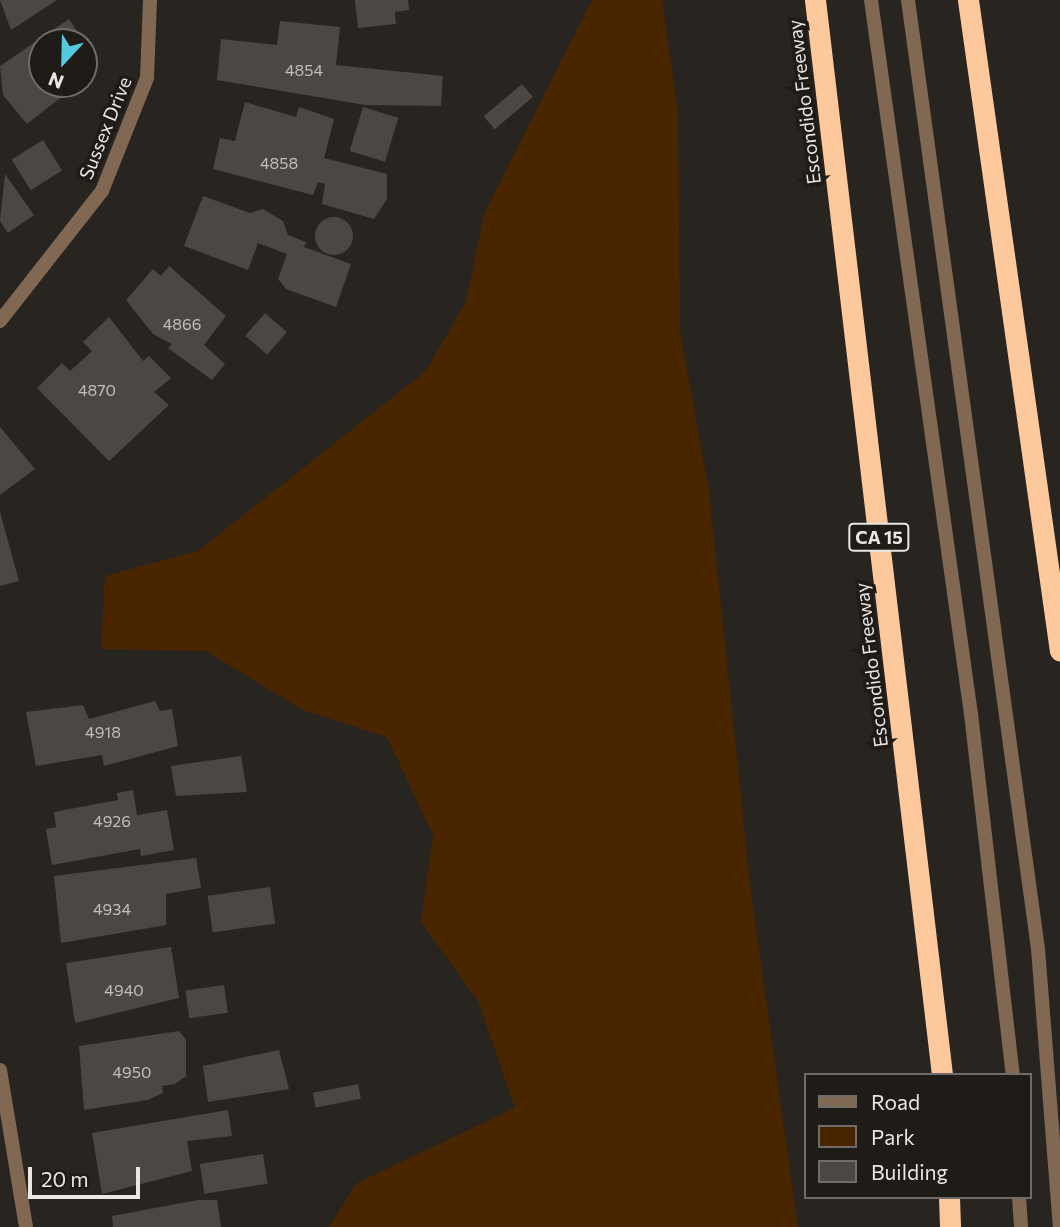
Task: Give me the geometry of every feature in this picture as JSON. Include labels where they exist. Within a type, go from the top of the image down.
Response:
[{"type":"highway","name":"Escondido Freeway","points":[[815,0],[942,1073]]},
{"type":"highway","points":[[968,0],[1060,651]]},
{"type":"highway","points":[[949,1199],[950,1227]]},
{"type":"street","name":"Sussex Drive","points":[[0,321],[102,191],[147,78],[150,0]]},
{"type":"street","points":[[871,0],[971,714],[1013,1073]]},
{"type":"street","points":[[908,0],[1038,949],[1060,1227]]},
{"type":"street","points":[[0,1070],[26,1227]]},
{"type":"street","points":[[1019,1199],[1021,1227]]},
{"type":"green space","points":[[592,0],[662,0],[678,113],[680,331],[709,492],[751,893],[798,1227],[329,1227],[357,1183],[515,1108],[478,1001],[421,922],[433,835],[387,737],[303,710],[206,651],[101,649],[105,576],[198,551],[426,371],[466,301],[484,214]]},
{"type":"building","points":[[0,0],[57,0],[11,30]]},
{"type":"building","points":[[355,0],[408,0],[409,10],[395,12],[396,24],[358,28]]},
{"type":"building","points":[[69,19],[75,28],[56,28]]},
{"type":"building","points":[[280,21],[340,27],[336,65],[443,76],[441,106],[365,105],[217,80],[221,39],[277,45]]},
{"type":"building","points":[[28,47],[28,98],[60,98],[27,124],[3,95],[0,66]]},
{"type":"building","points":[[522,84],[533,97],[495,129],[484,116]]},
{"type":"building","points":[[245,102],[296,117],[299,107],[334,119],[324,158],[387,174],[387,199],[374,219],[322,204],[325,184],[318,182],[313,195],[213,169],[220,138],[235,141]]},
{"type":"building","points":[[363,107],[398,118],[385,162],[350,151]]},
{"type":"building","points":[[43,140],[62,171],[31,190],[12,160]]},
{"type":"building","points":[[5,174],[34,215],[8,233],[0,221]]},
{"type":"building","points":[[203,196],[250,213],[263,209],[283,221],[288,235],[306,242],[304,247],[351,264],[336,307],[286,289],[278,279],[287,254],[258,243],[248,270],[184,246]]},
{"type":"building","points":[[334,217],[347,223],[353,236],[347,249],[334,255],[321,249],[315,236],[321,223]]},
{"type":"building","points":[[169,266],[226,316],[204,345],[225,364],[212,380],[168,348],[172,344],[153,334],[126,300],[153,269],[161,276]]},
{"type":"building","points":[[265,313],[287,332],[267,355],[245,336]]},
{"type":"building","points":[[109,317],[143,361],[149,356],[171,378],[154,392],[169,405],[109,461],[37,388],[62,363],[70,371],[92,351],[83,342]]},
{"type":"building","points":[[0,427],[35,469],[0,495]]},
{"type":"building","points":[[0,512],[19,581],[0,586]]},
{"type":"building","points":[[155,701],[160,711],[172,709],[178,746],[104,766],[102,755],[36,766],[26,712],[83,705],[89,719]]},
{"type":"building","points":[[241,756],[247,792],[176,796],[171,766]]},
{"type":"building","points":[[133,790],[137,815],[167,810],[174,850],[141,856],[140,849],[52,865],[46,829],[56,827],[54,812],[118,800],[117,793]]},
{"type":"building","points":[[196,858],[201,888],[166,894],[166,925],[61,943],[54,876]]},
{"type":"building","points":[[270,887],[275,924],[213,932],[208,896]]},
{"type":"building","points":[[171,947],[179,998],[75,1023],[66,963]]},
{"type":"building","points":[[224,985],[228,1013],[189,1018],[185,990]]},
{"type":"building","points":[[179,1031],[186,1040],[186,1076],[175,1084],[162,1086],[163,1093],[148,1100],[84,1110],[79,1046]]},
{"type":"building","points":[[279,1050],[289,1089],[208,1102],[203,1066]]},
{"type":"building","points":[[358,1084],[361,1099],[316,1108],[313,1093]]},
{"type":"building","points":[[228,1110],[232,1136],[187,1141],[192,1171],[102,1194],[92,1133]]},
{"type":"building","points":[[263,1154],[268,1184],[204,1194],[200,1164]]},
{"type":"building","points":[[198,1200],[217,1200],[221,1227],[113,1227],[112,1216]]}]
